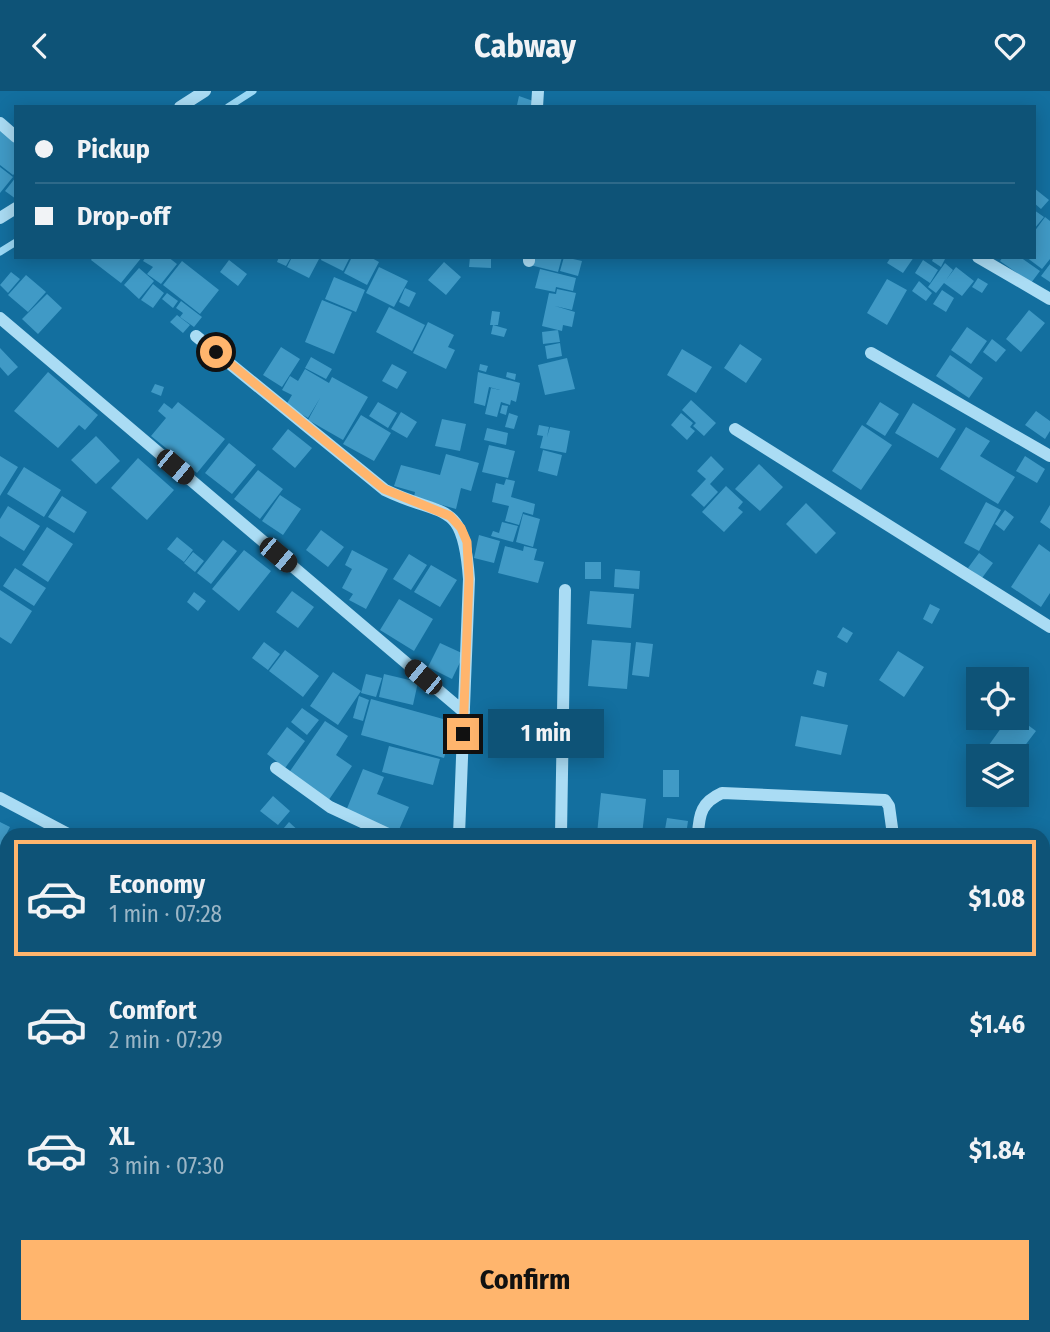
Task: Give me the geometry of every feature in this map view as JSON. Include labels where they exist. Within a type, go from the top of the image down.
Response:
[{"type":"street","points":[[183,105],[205,91]]},
{"type":"street","points":[[0,123],[14,135]]},
{"type":"street","points":[[981,259],[1050,299]]},
{"type":"street","points":[[0,318],[464,712]]},
{"type":"street","points":[[196,336],[384,489],[408,501],[433,507],[450,516],[461,528],[467,542],[469,579],[459,828]]},
{"type":"street","points":[[871,353],[1050,456]]},
{"type":"street","points":[[735,429],[1050,627]]},
{"type":"street","points":[[561,828],[565,590]]},
{"type":"street","points":[[276,768],[330,807],[375,828]]},
{"type":"street","points":[[698,828],[699,813],[709,799],[722,793],[885,800],[889,806],[891,828]]},
{"type":"street","points":[[0,798],[57,828]]},
{"type":"building","points":[[519,96],[536,102],[535,105],[517,105]]},
{"type":"building","points":[[0,130],[14,140],[14,174],[0,165]]},
{"type":"building","points":[[0,167],[13,177],[0,193]]},
{"type":"building","points":[[14,180],[14,198],[5,191]]},
{"type":"building","points":[[1036,190],[1049,200],[1041,209],[1036,205]]},
{"type":"building","points":[[1036,211],[1044,217],[1036,227]]},
{"type":"building","points":[[1045,217],[1050,221],[1050,259],[1042,269],[1029,259],[1036,259],[1036,229]]},
{"type":"building","points":[[92,259],[140,259],[121,283]]},
{"type":"building","points":[[171,259],[177,264],[161,284],[147,274],[153,267],[143,261]]},
{"type":"building","points":[[278,259],[290,259],[286,266],[277,262]]},
{"type":"building","points":[[291,259],[319,259],[309,278],[287,267]]},
{"type":"building","points":[[321,259],[349,259],[343,271]]},
{"type":"building","points":[[351,259],[374,259],[379,262],[367,285],[344,273]]},
{"type":"building","points":[[470,259],[491,259],[491,268],[469,267]]},
{"type":"building","points":[[532,259],[561,259],[558,272],[530,265]]},
{"type":"building","points":[[563,259],[582,261],[578,276],[560,271]]},
{"type":"building","points":[[890,259],[913,259],[903,273],[887,263]]},
{"type":"building","points":[[933,259],[945,259],[941,267],[932,261]]},
{"type":"building","points":[[1023,259],[1040,271],[1031,283],[1000,261]]},
{"type":"building","points":[[229,260],[247,274],[238,286],[220,272]]},
{"type":"building","points":[[923,260],[938,270],[930,283],[915,273]]},
{"type":"building","points":[[182,261],[219,290],[200,314],[163,285]]},
{"type":"building","points":[[444,262],[461,277],[446,295],[428,280]]},
{"type":"building","points":[[945,263],[953,270],[946,280],[956,267],[974,281],[962,296],[944,283],[936,293],[928,287]]},
{"type":"building","points":[[1050,264],[1050,282],[1041,276]]},
{"type":"building","points":[[379,267],[408,281],[394,307],[366,293]]},
{"type":"building","points":[[139,268],[154,281],[139,299],[124,285]]},
{"type":"building","points":[[540,269],[576,278],[573,291],[556,287],[555,292],[535,288]]},
{"type":"building","points":[[11,272],[20,279],[8,293],[0,285]]},
{"type":"building","points":[[26,275],[46,292],[28,312],[8,295]]},
{"type":"building","points":[[334,277],[365,290],[356,312],[325,299]]},
{"type":"building","points":[[978,278],[988,284],[982,293],[972,287]]},
{"type":"building","points":[[887,279],[907,290],[887,325],[867,313]]},
{"type":"building","points":[[919,281],[932,293],[926,301],[912,291]]},
{"type":"building","points":[[153,284],[164,293],[153,308],[141,300]]},
{"type":"building","points":[[405,288],[416,293],[409,307],[399,302]]},
{"type":"building","points":[[557,289],[576,293],[572,310],[555,306],[575,312],[572,327],[563,325],[562,331],[542,326],[549,293],[556,294]]},
{"type":"building","points":[[942,290],[954,298],[946,312],[933,304]]},
{"type":"building","points":[[167,293],[178,301],[173,308],[162,299]]},
{"type":"building","points":[[47,294],[62,308],[38,334],[22,319]]},
{"type":"building","points":[[322,300],[352,312],[334,354],[305,342]]},
{"type":"building","points":[[181,301],[202,317],[194,327],[180,317],[183,313],[176,308]]},
{"type":"building","points":[[389,307],[425,325],[412,351],[376,332]]},
{"type":"building","points":[[1029,310],[1045,323],[1021,352],[1006,339]]},
{"type":"building","points":[[492,311],[500,312],[498,325],[490,325]]},
{"type":"building","points":[[177,315],[190,325],[183,333],[170,322]]},
{"type":"building","points":[[428,322],[454,335],[448,347],[455,350],[446,369],[413,353]]},
{"type":"building","points":[[493,325],[507,329],[504,337],[491,334]]},
{"type":"building","points":[[967,327],[987,341],[971,364],[951,350]]},
{"type":"building","points":[[558,330],[560,342],[543,344],[542,332]]},
{"type":"building","points":[[992,339],[1006,350],[996,362],[983,352]]},
{"type":"building","points":[[560,343],[562,356],[547,359],[545,346]]},
{"type":"building","points":[[740,344],[762,359],[746,383],[724,368]]},
{"type":"building","points":[[281,347],[300,359],[282,387],[263,375]]},
{"type":"building","points":[[0,348],[18,367],[8,376],[0,367]]},
{"type":"building","points":[[682,349],[712,367],[696,393],[667,375]]},
{"type":"building","points":[[950,355],[983,378],[969,398],[936,376]]},
{"type":"building","points":[[311,357],[332,369],[326,379],[305,368]]},
{"type":"building","points":[[567,358],[575,389],[545,395],[538,365]]},
{"type":"building","points":[[392,364],[407,372],[397,389],[382,381]]},
{"type":"building","points":[[480,364],[488,366],[486,372],[479,370]]},
{"type":"building","points":[[305,369],[329,383],[332,377],[368,397],[343,440],[308,420],[320,398],[308,418],[286,405],[292,395],[282,390],[290,376],[298,381]]},
{"type":"building","points":[[48,372],[98,415],[85,430],[79,425],[58,448],[14,411]]},
{"type":"building","points":[[478,372],[520,383],[516,402],[511,400],[510,405],[501,402],[497,417],[485,414],[491,388],[500,390],[489,387],[485,406],[474,403]]},
{"type":"building","points":[[507,372],[516,374],[515,380],[506,377]]},
{"type":"building","points":[[155,384],[164,387],[161,396],[151,392]]},
{"type":"building","points":[[691,400],[716,423],[704,436],[693,426],[696,423],[682,410]]},
{"type":"building","points":[[178,402],[225,439],[197,473],[151,436],[166,418],[158,411],[164,403],[172,409]]},
{"type":"building","points":[[378,402],[397,413],[388,428],[369,416]]},
{"type":"building","points":[[880,402],[899,414],[885,436],[866,424]]},
{"type":"building","points":[[913,403],[956,429],[938,458],[895,433]]},
{"type":"building","points":[[502,405],[508,406],[506,415],[500,413]]},
{"type":"building","points":[[1036,411],[1050,421],[1050,431],[1045,439],[1025,425]]},
{"type":"building","points":[[401,412],[417,422],[407,438],[391,429]]},
{"type":"building","points":[[509,413],[518,416],[514,429],[505,427]]},
{"type":"building","points":[[681,413],[693,423],[690,427],[695,431],[687,440],[671,425]]},
{"type":"building","points":[[361,415],[391,433],[374,461],[343,444]]},
{"type":"building","points":[[442,419],[466,424],[460,451],[435,446]]},
{"type":"building","points":[[539,425],[549,427],[547,437],[550,427],[570,431],[566,453],[540,448],[543,436],[537,435]]},
{"type":"building","points":[[862,425],[892,445],[861,490],[832,471]]},
{"type":"building","points":[[966,427],[990,441],[980,456],[1015,477],[998,504],[940,469]]},
{"type":"building","points":[[487,428],[508,433],[506,445],[484,440]]},
{"type":"building","points":[[288,429],[312,448],[295,468],[272,449]]},
{"type":"building","points":[[96,436],[120,461],[96,484],[71,460]]},
{"type":"building","points":[[229,443],[256,465],[232,494],[205,473]]},
{"type":"building","points":[[489,445],[515,451],[508,478],[482,472]]},
{"type":"building","points":[[543,450],[562,455],[557,476],[538,471]]},
{"type":"building","points":[[446,454],[479,463],[471,491],[461,488],[456,509],[414,497],[415,492],[394,486],[401,465],[440,475]]},
{"type":"building","points":[[0,456],[18,467],[0,496]]},
{"type":"building","points":[[711,456],[724,469],[710,484],[718,492],[704,507],[691,495],[706,479],[697,471]]},
{"type":"building","points":[[1025,456],[1045,469],[1037,483],[1016,471]]},
{"type":"building","points":[[138,458],[174,490],[147,520],[111,488]]},
{"type":"building","points":[[759,464],[783,487],[760,511],[735,489]]},
{"type":"building","points":[[24,467],[61,490],[44,517],[7,494]]},
{"type":"building","points":[[258,470],[283,489],[260,519],[234,499]]},
{"type":"building","points":[[506,479],[515,481],[511,497],[535,504],[533,515],[523,512],[519,525],[505,521],[509,506],[492,502],[496,483],[504,485]]},
{"type":"building","points":[[726,486],[743,502],[738,508],[743,512],[724,532],[702,512]]},
{"type":"building","points":[[280,495],[301,509],[283,535],[262,521]]},
{"type":"building","points":[[62,496],[87,512],[74,533],[48,517]]},
{"type":"building","points":[[986,502],[1001,510],[979,551],[964,543]]},
{"type":"building","points":[[806,503],[836,533],[816,554],[786,524]]},
{"type":"building","points":[[1050,505],[1050,529],[1040,522]]},
{"type":"building","points":[[8,506],[40,526],[24,551],[0,536],[0,519]]},
{"type":"building","points":[[1005,510],[1014,517],[1004,531],[995,524]]},
{"type":"building","points":[[523,514],[540,519],[533,547],[516,542]]},
{"type":"building","points":[[502,522],[518,526],[513,542],[491,536],[493,531],[499,533]]},
{"type":"building","points":[[47,527],[73,544],[48,582],[22,565]]},
{"type":"building","points":[[321,530],[344,547],[328,567],[306,550]]},
{"type":"building","points":[[479,535],[500,541],[494,563],[474,558]]},
{"type":"building","points":[[177,537],[193,550],[184,562],[167,549]]},
{"type":"building","points":[[223,540],[237,551],[211,584],[197,573]]},
{"type":"building","points":[[1039,544],[1050,552],[1050,593],[1041,607],[1011,587]]},
{"type":"building","points":[[505,546],[523,551],[524,546],[537,549],[534,560],[544,562],[538,583],[498,573]]},
{"type":"building","points":[[244,550],[271,571],[239,611],[212,589]]},
{"type":"building","points":[[352,550],[388,569],[366,609],[349,600],[353,594],[342,588],[352,569],[345,565]]},
{"type":"building","points":[[193,552],[204,561],[195,572],[184,563]]},
{"type":"building","points":[[979,553],[993,563],[982,578],[968,568]]},
{"type":"building","points":[[409,554],[427,565],[411,590],[393,579]]},
{"type":"building","points":[[585,562],[601,562],[601,579],[585,579]]},
{"type":"building","points":[[431,565],[457,580],[440,607],[414,592]]},
{"type":"building","points":[[15,568],[46,588],[34,606],[3,586]]},
{"type":"building","points":[[615,569],[640,571],[639,589],[614,587]]},
{"type":"building","points":[[0,590],[32,611],[11,644],[0,637]]},
{"type":"building","points":[[292,591],[314,607],[298,628],[276,612]]},
{"type":"building","points":[[590,591],[634,594],[631,628],[587,624]]},
{"type":"building","points":[[194,592],[206,601],[198,611],[187,602]]},
{"type":"building","points":[[399,599],[433,619],[414,651],[380,630]]},
{"type":"building","points":[[930,604],[940,609],[932,624],[923,619]]},
{"type":"building","points":[[843,627],[853,633],[847,643],[837,637]]},
{"type":"building","points":[[592,640],[631,643],[627,689],[588,686]]},
{"type":"building","points":[[264,642],[280,654],[268,670],[252,658]]},
{"type":"building","points":[[636,642],[653,644],[649,677],[632,675]]},
{"type":"building","points":[[440,643],[464,654],[452,679],[428,667]]},
{"type":"building","points":[[285,650],[319,676],[303,697],[269,671]]},
{"type":"building","points":[[898,651],[924,667],[904,697],[879,680]]},
{"type":"building","points":[[817,670],[827,673],[824,687],[813,684]]},
{"type":"building","points":[[333,672],[361,691],[338,725],[310,706]]},
{"type":"building","points":[[366,674],[382,678],[376,697],[361,693]]},
{"type":"building","points":[[384,674],[418,682],[413,705],[379,697]]},
{"type":"building","points":[[359,696],[369,700],[363,721],[353,718]]},
{"type":"building","points":[[371,699],[454,722],[444,758],[361,735]]},
{"type":"building","points":[[302,708],[319,720],[307,735],[291,722]]},
{"type":"building","points":[[801,716],[848,725],[841,755],[795,746]]},
{"type":"building","points":[[325,721],[348,736],[336,755],[352,766],[328,801],[288,774]]},
{"type":"building","points":[[1029,726],[1036,731],[1026,744],[990,744],[1000,730],[1029,730]]},
{"type":"building","points":[[287,727],[305,741],[285,768],[267,754]]},
{"type":"building","points":[[389,746],[440,759],[433,785],[382,772]]},
{"type":"building","points":[[363,769],[384,777],[377,794],[409,807],[400,828],[388,828],[346,811]]},
{"type":"building","points":[[663,770],[679,770],[679,797],[663,797]]},
{"type":"building","points":[[601,793],[646,799],[643,828],[598,828]]},
{"type":"building","points":[[273,796],[290,811],[278,825],[260,811]]},
{"type":"building","points":[[667,818],[688,821],[687,828],[665,828]]},
{"type":"building","points":[[0,822],[10,827],[9,828],[0,828]]},
{"type":"building","points":[[289,822],[295,828],[284,828]]},
{"type":"waterway","points":[[231,105],[253,91]]},
{"type":"waterway","points":[[0,252],[14,243]]},
{"type":"route","points":[[216,352],[384,489],[408,501],[433,507],[450,516],[461,528],[467,542],[469,579],[463,734]]}]
